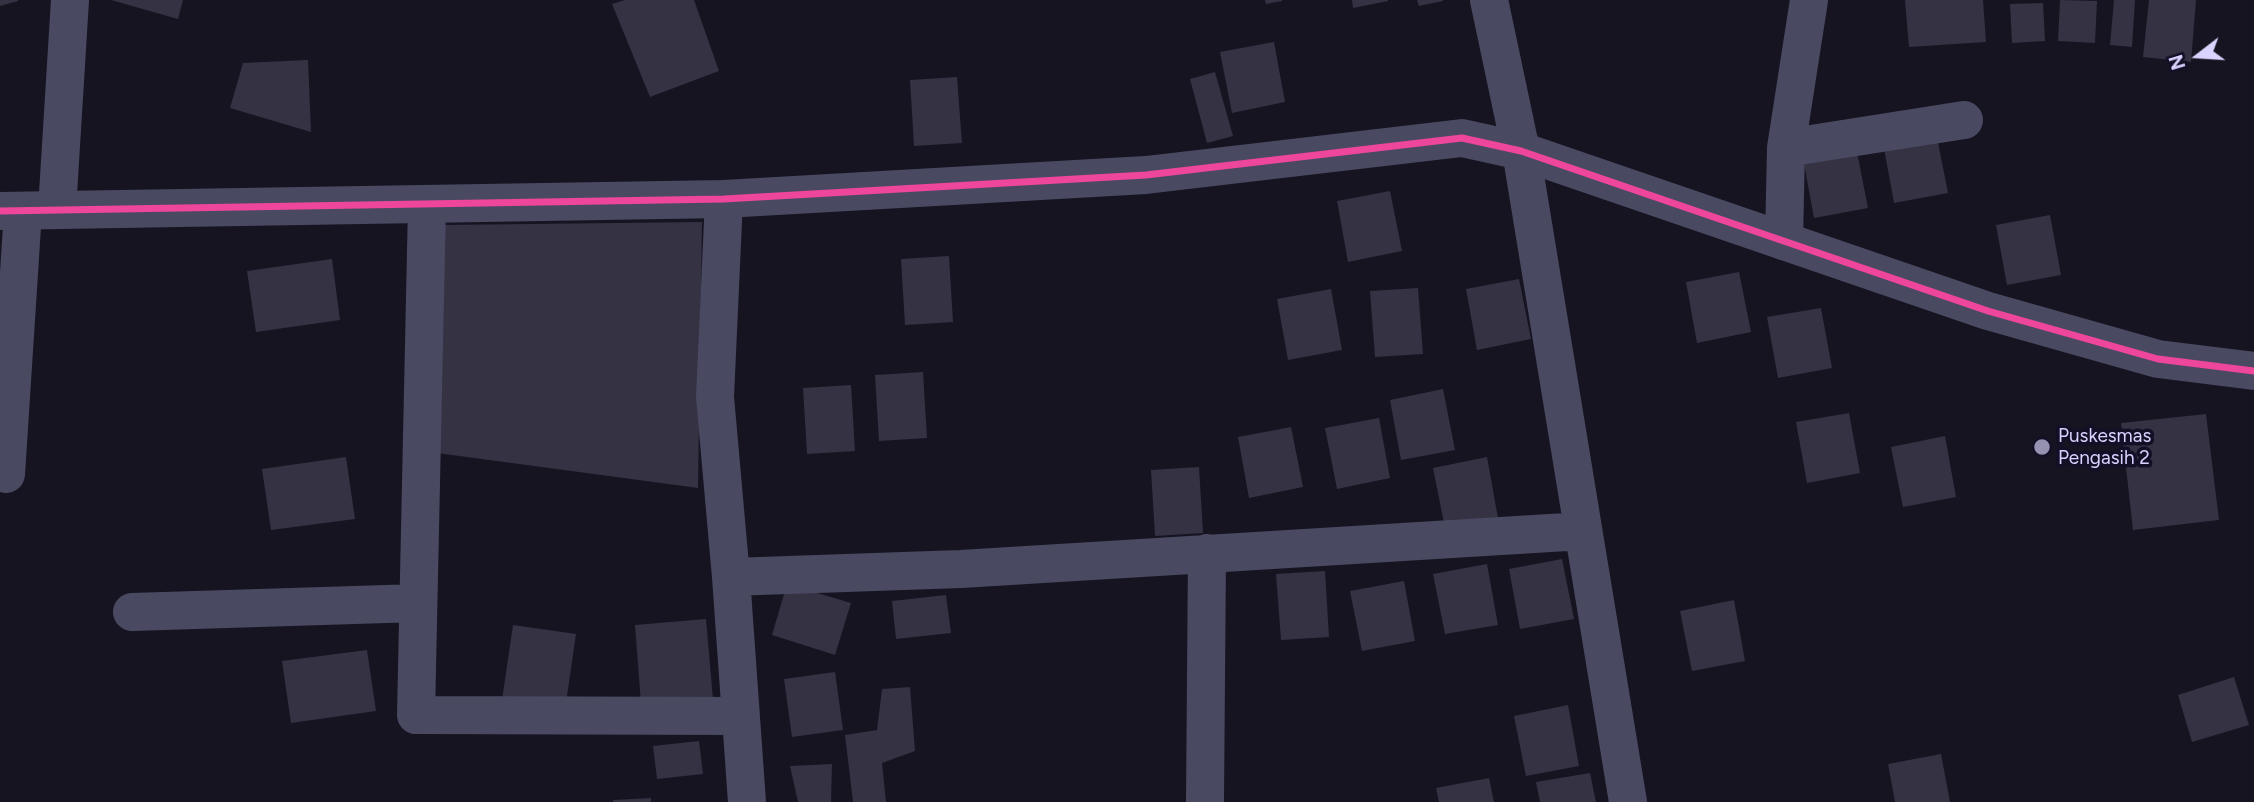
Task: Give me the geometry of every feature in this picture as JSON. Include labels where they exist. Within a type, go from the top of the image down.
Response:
[{"type":"street","points":[[6,474],[27,211],[70,0]]},
{"type":"street","points":[[1489,0],[1521,150],[1628,802]]},
{"type":"street","points":[[1784,241],[1786,148],[1809,0]]},
{"type":"street","points":[[1786,148],[1964,120]]},
{"type":"street","points":[[27,211],[724,199],[1146,175],[1462,138],[1521,150],[1988,311],[2158,359],[2254,371]]},
{"type":"street","points":[[724,199],[715,397],[732,577],[747,802]]},
{"type":"street","points":[[427,205],[416,715],[741,716]]},
{"type":"street","points":[[732,577],[961,569],[1583,531]]},
{"type":"street","points":[[1205,802],[1207,553]]},
{"type":"street","points":[[132,612],[418,603]]},
{"type":"building","points":[[0,0],[18,0],[18,1],[0,6]]},
{"type":"building","points":[[111,0],[183,0],[178,19]]},
{"type":"building","points":[[625,0],[694,0],[719,71],[650,97],[612,4]]},
{"type":"building","points":[[1265,0],[1282,0],[1282,1],[1266,4]]},
{"type":"building","points":[[1352,0],[1388,0],[1388,1],[1353,8]]},
{"type":"building","points":[[1417,0],[1443,0],[1443,1],[1419,6]]},
{"type":"building","points":[[1905,0],[1983,0],[1986,42],[1909,47]]},
{"type":"building","points":[[2060,0],[2097,1],[2095,43],[2058,41]]},
{"type":"building","points":[[2114,0],[2135,0],[2132,47],[2110,45]]},
{"type":"building","points":[[2149,0],[2196,0],[2191,62],[2143,57]]},
{"type":"building","points":[[2043,3],[2045,41],[2012,43],[2010,4]]},
{"type":"building","points":[[1274,42],[1285,102],[1232,113],[1220,52]]},
{"type":"building","points":[[308,60],[311,132],[230,108],[243,63]]},
{"type":"building","points":[[1215,72],[1233,136],[1207,143],[1190,79]]},
{"type":"building","points":[[957,77],[962,143],[914,146],[910,80]]},
{"type":"building","points":[[1936,132],[1948,193],[1894,203],[1883,143]]},
{"type":"building","points":[[1856,147],[1868,208],[1814,218],[1803,158]]},
{"type":"building","points":[[1390,191],[1402,251],[1348,262],[1337,201]]},
{"type":"building","points":[[2050,215],[2061,275],[2007,285],[1996,225]]},
{"type":"building","points":[[702,222],[698,488],[437,453],[444,225]]},
{"type":"building","points":[[949,256],[953,322],[905,325],[901,259]]},
{"type":"building","points":[[332,259],[340,320],[256,332],[247,271]]},
{"type":"building","points":[[1739,272],[1751,332],[1697,343],[1686,282]]},
{"type":"building","points":[[1519,279],[1531,339],[1477,350],[1466,289]]},
{"type":"building","points":[[1418,288],[1423,354],[1375,357],[1370,291]]},
{"type":"building","points":[[1331,289],[1342,350],[1288,360],[1277,299]]},
{"type":"building","points":[[1821,308],[1832,368],[1778,378],[1767,317]]},
{"type":"building","points":[[923,372],[927,438],[879,441],[875,375]]},
{"type":"building","points":[[851,385],[855,451],[807,454],[803,388]]},
{"type":"building","points":[[1443,389],[1455,450],[1401,460],[1390,400]]},
{"type":"building","points":[[1849,413],[1860,473],[1807,483],[1796,422]]},
{"type":"building","points":[[2206,414],[2219,520],[2133,530],[2121,423]]},
{"type":"building","points":[[1379,418],[1390,478],[1337,489],[1325,428]]},
{"type":"building","points":[[1291,427],[1303,487],[1249,498],[1238,437]]},
{"type":"building","points":[[1945,436],[1956,497],[1903,507],[1891,447]]},
{"type":"building","points":[[346,457],[355,519],[271,530],[262,469]]},
{"type":"building","points":[[1487,457],[1498,518],[1445,528],[1433,468]]},
{"type":"building","points":[[1199,467],[1203,533],[1155,536],[1151,470]]},
{"type":"building","points":[[1562,559],[1574,619],[1520,629],[1509,569]]},
{"type":"building","points":[[1487,564],[1498,625],[1445,634],[1433,574]]},
{"type":"building","points":[[1325,571],[1329,637],[1281,640],[1276,574]]},
{"type":"building","points":[[1404,581],[1415,641],[1362,651],[1350,591]]},
{"type":"building","points":[[787,584],[851,603],[835,655],[772,635]]},
{"type":"building","points":[[946,595],[951,633],[896,639],[892,601]]},
{"type":"building","points":[[1734,600],[1745,661],[1692,671],[1680,611]]},
{"type":"building","points":[[706,619],[713,699],[641,704],[635,625]]},
{"type":"building","points":[[513,625],[576,634],[565,710],[502,700]]},
{"type":"building","points":[[367,650],[376,711],[291,723],[282,661]]},
{"type":"building","points":[[835,672],[843,730],[792,737],[784,679]]},
{"type":"building","points":[[2234,677],[2249,725],[2192,742],[2178,695]]},
{"type":"building","points":[[910,687],[915,751],[882,763],[886,802],[853,802],[845,735],[877,730],[882,689]]},
{"type":"building","points":[[1568,705],[1579,766],[1526,776],[1514,716]]},
{"type":"building","points":[[699,741],[703,774],[657,779],[653,746]]},
{"type":"building","points":[[1941,754],[1950,802],[1895,802],[1888,764]]},
{"type":"building","points":[[832,764],[831,802],[798,802],[790,766]]},
{"type":"building","points":[[1590,773],[1596,802],[1540,802],[1536,782]]},
{"type":"building","points":[[1489,778],[1494,802],[1439,802],[1436,788]]},
{"type":"building","points":[[651,798],[651,802],[613,802],[613,800]]},
{"type":"cycle path","points":[[0,211],[724,199],[1146,175],[1462,138],[1521,151],[1988,311],[2158,359],[2254,371]]},
{"type":"place","name":"Puskesmas Pengasih 2","points":[[2042,447]]}]
